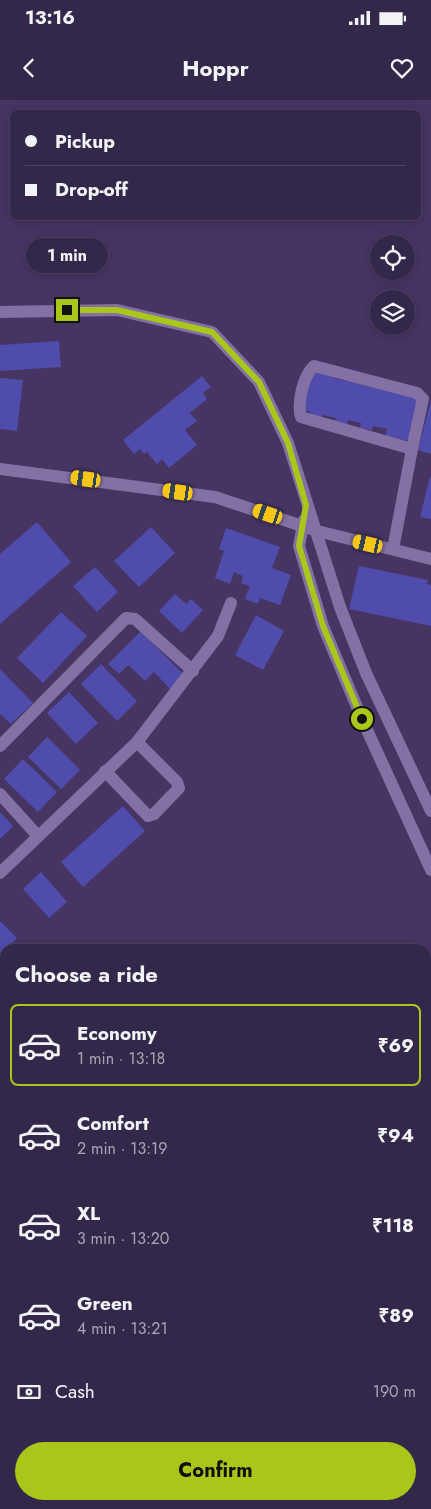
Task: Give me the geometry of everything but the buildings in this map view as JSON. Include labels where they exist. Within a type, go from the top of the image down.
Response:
[{"type":"street","points":[[0,312],[117,310],[212,332],[259,382],[288,443],[306,505],[317,531],[340,607],[366,673],[431,811]]},
{"type":"street","points":[[393,549],[422,399],[417,392],[314,366],[308,371],[298,408],[301,416],[412,449]]},
{"type":"street","points":[[0,469],[216,497],[317,531],[431,558]]},
{"type":"street","points":[[306,505],[299,546],[323,626],[431,870]]},
{"type":"street","points":[[0,873],[137,742],[218,636],[231,603]]},
{"type":"street","points":[[0,746],[126,618],[135,619],[193,671]]},
{"type":"street","points":[[105,771],[148,816],[154,814],[178,788],[177,782],[137,742]]},
{"type":"street","points":[[0,794],[38,836]]},
{"type":"route","points":[[67,310],[117,310],[212,332],[259,382],[288,443],[306,505],[299,546],[323,626],[362,719]]}]
